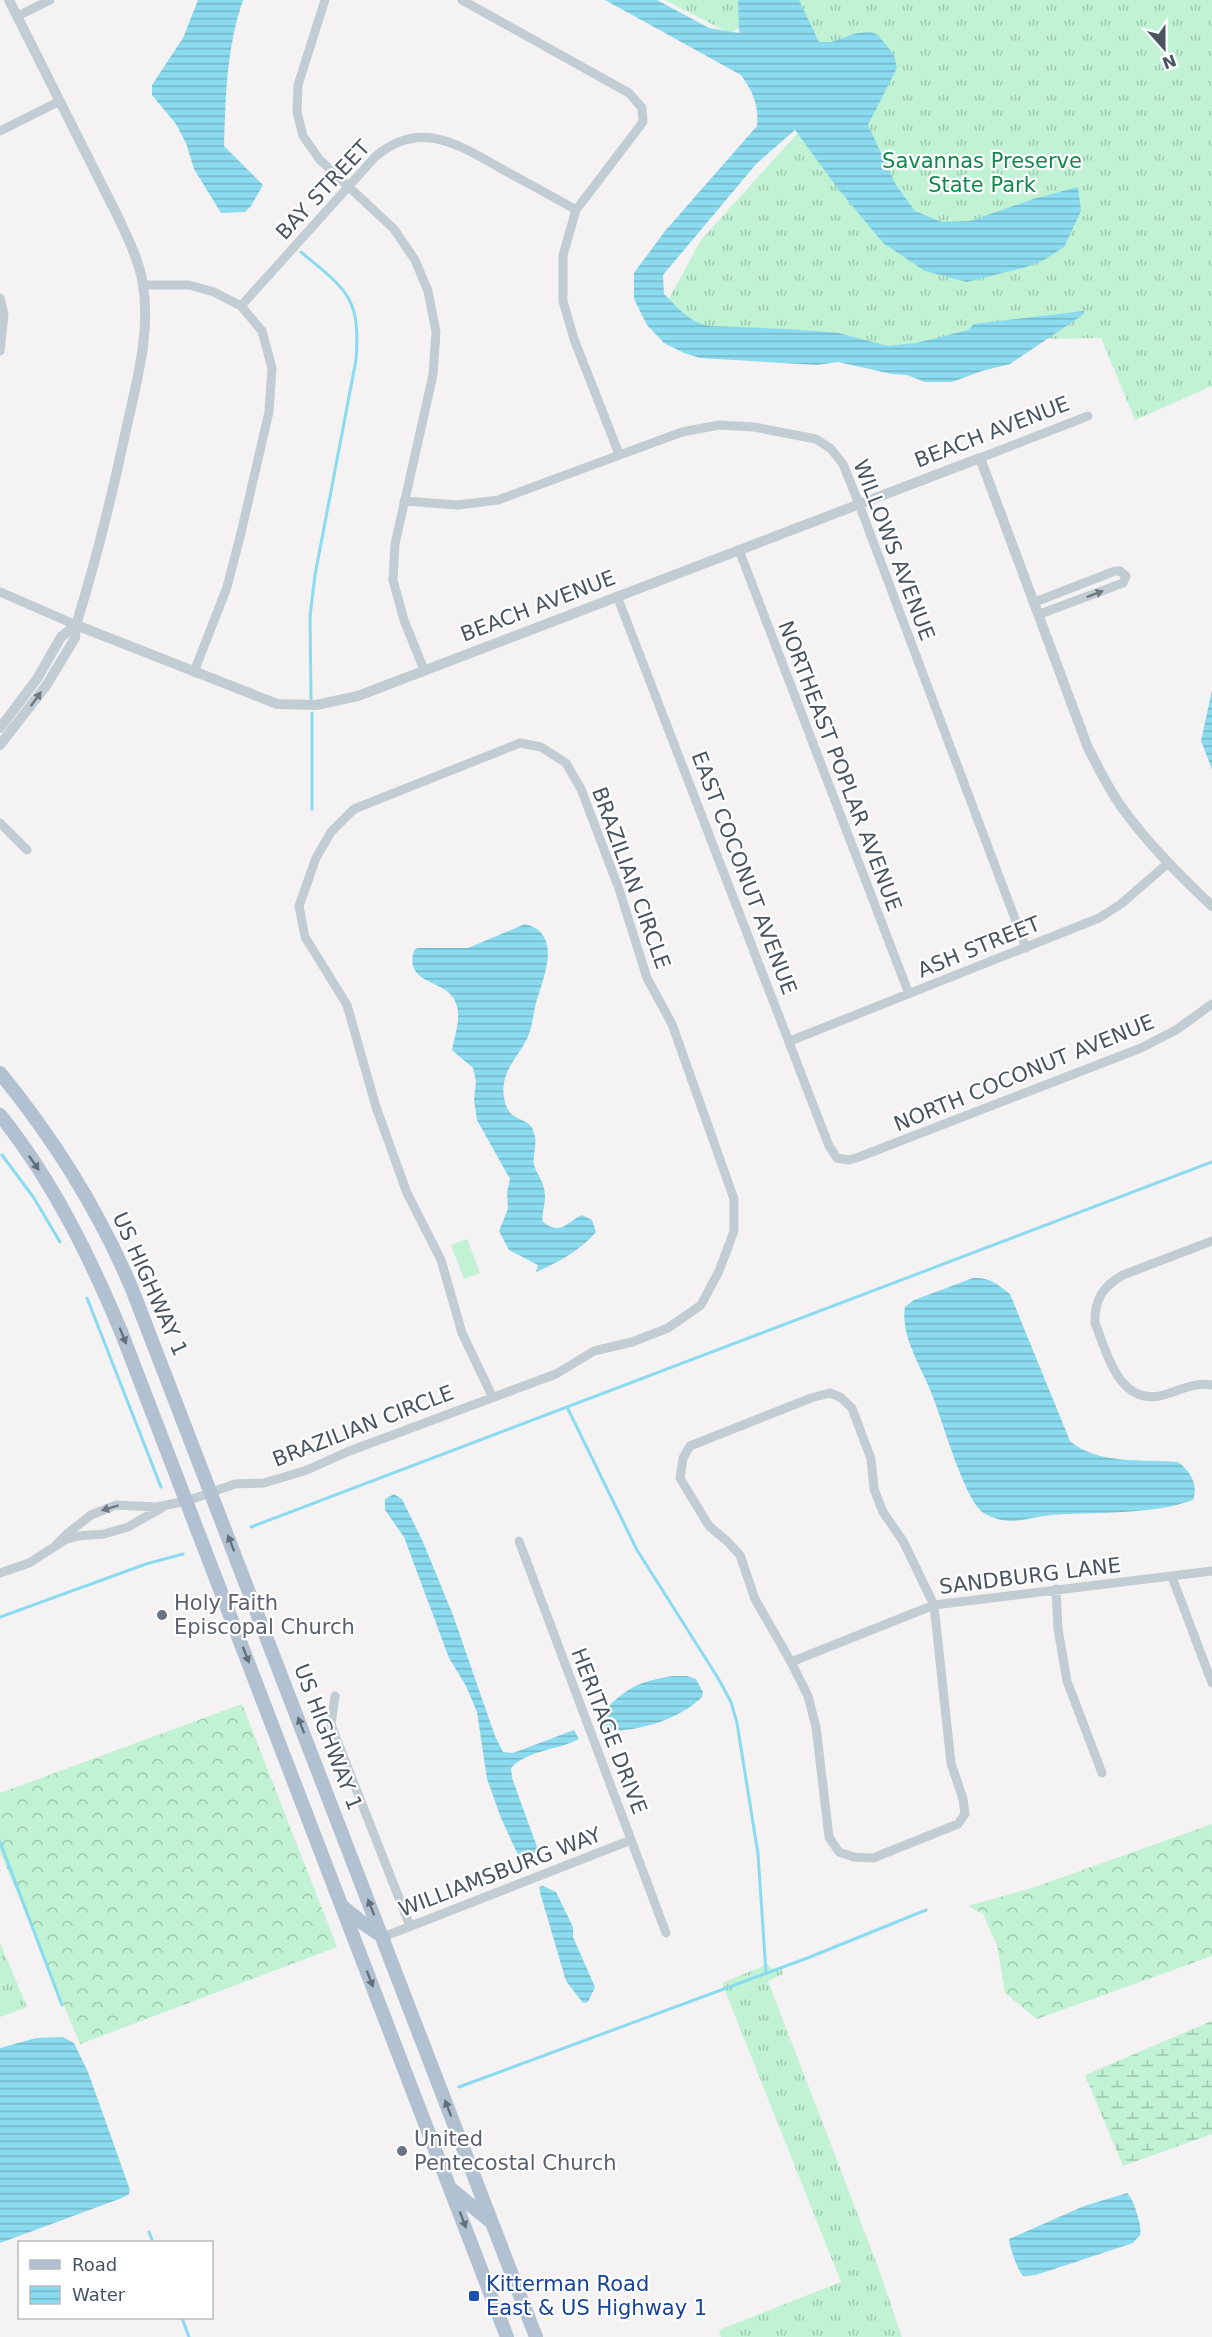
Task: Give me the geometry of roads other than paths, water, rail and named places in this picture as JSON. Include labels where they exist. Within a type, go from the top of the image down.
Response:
[{"type":"main road","name":"US HIGHWAY 1","points":[[0,1073],[26,1104],[62,1157],[94,1211],[122,1266],[536,2337]]},
{"type":"main road","points":[[0,1115],[55,1196],[99,1278],[187,1501],[507,2337]]},
{"type":"main road","points":[[342,1905],[382,1937]]},
{"type":"main road","points":[[450,2188],[492,2222]]},
{"type":"street","points":[[0,745],[46,686],[75,638],[76,625],[108,510],[134,393],[145,318],[143,285],[135,255],[120,220],[9,0]]},
{"type":"street","points":[[18,16],[50,0]]},
{"type":"street","points":[[325,0],[298,85],[297,112],[303,136],[320,160],[394,229],[415,260],[429,291],[436,332],[432,375],[394,544],[393,580],[404,621],[424,670]]},
{"type":"street","points":[[462,0],[629,93],[642,108],[643,122],[576,210],[563,255],[563,301],[574,339],[619,454]]},
{"type":"street","points":[[0,131],[60,101]]},
{"type":"street","name":"BAY STREET","points":[[241,306],[375,157],[388,147],[411,138],[433,137],[458,144],[576,210]]},
{"type":"street","points":[[143,285],[189,285],[214,292],[241,306],[262,331],[272,368],[269,412],[227,587],[194,672]]},
{"type":"street","points":[[0,298],[4,314],[0,351]]},
{"type":"street","name":"BEACH AVENUE","points":[[0,592],[76,625],[277,704],[303,706],[358,696],[1088,416]]},
{"type":"street","name":"WILLOWS AVENUE","points":[[404,501],[458,505],[498,500],[619,454],[682,432],[708,426],[735,425],[780,431],[816,439],[831,449],[843,464],[859,504],[1026,948]]},
{"type":"street","points":[[980,458],[1089,748],[1106,782],[1125,812],[1167,864],[1212,906]]},
{"type":"street","name":"NORTHEAST POPLAR AVENUE","points":[[738,550],[909,994]]},
{"type":"street","points":[[1035,602],[1114,571],[1120,571],[1126,576],[1123,583],[1040,615]]},
{"type":"street","name":"EAST COCONUT AVENUE","points":[[617,596],[829,1146],[834,1155],[842,1160]]},
{"type":"street","points":[[0,728],[37,679],[61,637],[76,625]]},
{"type":"street","name":"BRAZILIAN CIRCLE","points":[[57,1544],[68,1533],[104,1509],[116,1505],[156,1507],[187,1501],[235,1484],[264,1483],[307,1470],[347,1452],[492,1396],[556,1374],[594,1351],[632,1342],[668,1328],[701,1305],[719,1271],[734,1231],[734,1199],[672,1024],[647,978],[619,889],[581,789],[566,763],[542,747],[520,743],[354,809],[331,832],[321,849],[299,906],[305,937],[347,1005],[376,1107],[407,1193],[441,1260],[462,1333],[492,1396]]},
{"type":"street","points":[[0,823],[27,850]]},
{"type":"street","name":"ASH STREET","points":[[790,1041],[1099,918],[1121,904],[1167,864]]},
{"type":"street","name":"NORTH COCONUT AVENUE","points":[[842,1160],[859,1157],[1141,1048],[1176,1030],[1212,1004]]},
{"type":"street","points":[[1212,1241],[1112,1281],[1101,1293],[1095,1315],[1095,1323],[1115,1374],[1127,1388],[1144,1396],[1155,1397],[1187,1386],[1212,1385]]},
{"type":"street","points":[[830,1393],[840,1397],[852,1408],[863,1433],[871,1460],[874,1489],[883,1512],[903,1541],[934,1605],[951,1763],[963,1799],[965,1814],[958,1824],[873,1858],[854,1857],[839,1852],[829,1837],[816,1727],[808,1696],[792,1662],[755,1599],[740,1555],[709,1526],[680,1478],[683,1458],[690,1446],[811,1398],[830,1393]]},
{"type":"street","points":[[0,1573],[29,1563],[57,1544],[78,1536],[104,1534],[128,1527],[168,1504]]},
{"type":"street","name":"HERITAGE DRIVE","points":[[519,1542],[666,1933]]},
{"type":"street","name":"SANDBURG LANE","points":[[792,1662],[934,1605],[1212,1571]]},
{"type":"street","points":[[1172,1577],[1212,1683]]},
{"type":"street","points":[[1056,1589],[1058,1629],[1067,1681],[1102,1773]]},
{"type":"street","points":[[335,1696],[331,1725],[410,1926]]},
{"type":"street","name":"WILLIAMSBURG WAY","points":[[382,1937],[631,1840]]},
{"type":"water","points":[[198,0],[243,0],[230,55],[224,146],[263,185],[245,212],[221,213],[194,169],[186,143],[176,124],[152,95],[152,85],[183,38]]},
{"type":"water","points":[[605,0],[657,0],[709,28],[739,33],[738,0],[799,0],[819,42],[831,42],[857,33],[871,32],[878,35],[894,55],[897,68],[868,125],[896,185],[915,211],[942,222],[970,221],[1033,199],[1078,187],[1081,211],[1064,247],[1044,260],[1026,267],[967,282],[925,271],[883,243],[836,186],[795,130],[757,163],[663,275],[664,294],[690,318],[709,326],[839,333],[888,346],[916,343],[968,330],[974,324],[1084,311],[1084,314],[1010,364],[952,382],[925,382],[907,375],[838,362],[816,365],[700,358],[664,343],[647,325],[634,299],[634,273],[665,231],[757,126],[756,105],[741,75]]},
{"type":"water","points":[[1212,690],[1212,769],[1201,741]]},
{"type":"water","points":[[525,924],[537,929],[544,937],[548,958],[529,1034],[506,1076],[503,1087],[504,1097],[511,1114],[529,1124],[533,1129],[534,1165],[545,1195],[543,1222],[559,1228],[582,1215],[592,1220],[596,1232],[568,1255],[536,1272],[538,1265],[509,1250],[499,1231],[508,1209],[507,1192],[510,1179],[477,1120],[474,1100],[476,1081],[473,1068],[452,1050],[457,1024],[457,1005],[449,993],[419,976],[414,970],[412,961],[414,950],[418,948],[468,948]]},
{"type":"water","points":[[973,1278],[993,1282],[1010,1294],[1070,1441],[1081,1449],[1107,1457],[1178,1462],[1194,1484],[1193,1500],[1142,1511],[1052,1515],[1016,1521],[999,1519],[981,1511],[967,1490],[933,1397],[913,1353],[904,1318],[905,1307],[914,1300]]},
{"type":"water","points":[[394,1494],[402,1499],[423,1542],[453,1615],[495,1736],[503,1752],[513,1753],[574,1730],[579,1739],[526,1757],[511,1768],[512,1778],[540,1855],[538,1860],[530,1864],[525,1864],[517,1853],[501,1818],[487,1779],[477,1712],[466,1686],[449,1658],[404,1537],[385,1510],[385,1499]]},
{"type":"water","points":[[672,1676],[687,1676],[696,1679],[703,1692],[702,1697],[682,1712],[658,1723],[633,1729],[608,1731],[601,1726],[601,1714],[625,1692],[641,1684]]},
{"type":"water","points":[[543,1886],[556,1892],[573,1927],[573,1937],[595,1987],[588,2002],[583,2003],[566,1981],[541,1896],[539,1887]]},
{"type":"water","points":[[63,2037],[74,2043],[88,2072],[130,2190],[129,2194],[0,2243],[0,2048],[36,2038]]},
{"type":"water","points":[[1127,2193],[1135,2206],[1141,2231],[1133,2243],[1036,2275],[1023,2276],[1014,2258],[1009,2239],[1084,2206]]},
{"type":"waterway","points":[[301,252],[329,276],[347,296],[353,308],[357,339],[356,360],[315,575],[310,616],[311,699]]},
{"type":"waterway","points":[[312,713],[312,809]]},
{"type":"waterway","points":[[2,1155],[34,1198],[60,1242]]},
{"type":"waterway","points":[[251,1527],[1212,1162]]},
{"type":"waterway","points":[[87,1298],[161,1487]]},
{"type":"waterway","points":[[567,1407],[637,1550],[731,1702],[737,1723],[758,1854],[766,1973]]},
{"type":"waterway","points":[[0,1617],[146,1564],[183,1554]]},
{"type":"waterway","points":[[0,1842],[62,2005]]},
{"type":"waterway","points":[[459,2087],[810,1957],[926,1910]]},
{"type":"waterway","points":[[149,2232],[153,2241]]},
{"type":"waterway","points":[[182,2319],[189,2337]]},
{"type":"place","name":"Holy Faith Episcopal Church","points":[[162,1615]]},
{"type":"place","name":"United Pentecostal Church","points":[[402,2151]]},
{"type":"place","name":"Kitterman Road East & US Highway 1","points":[[474,2296]]},
{"type":"park label","name":"Savannas Preserve State Park","points":[[982,173]]}]
